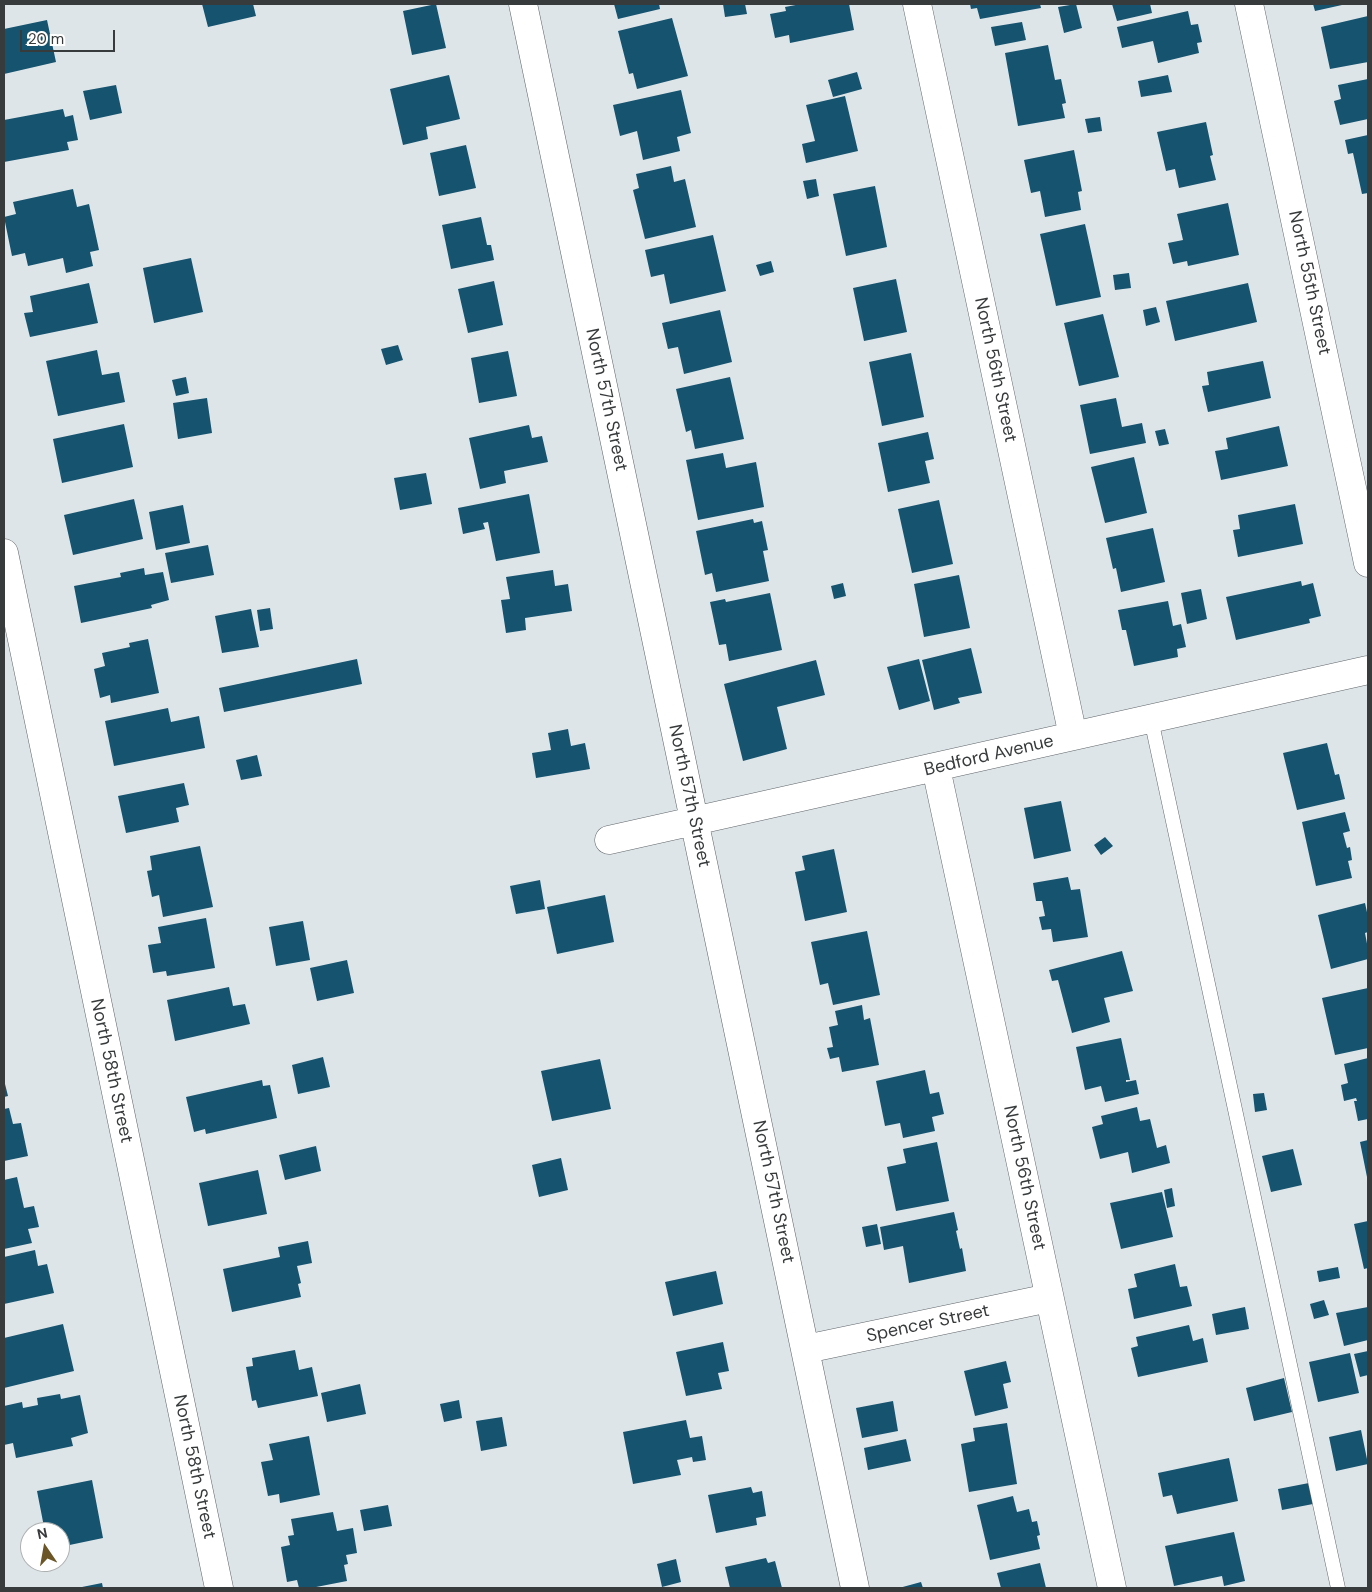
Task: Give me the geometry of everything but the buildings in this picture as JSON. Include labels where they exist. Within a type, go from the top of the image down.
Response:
[{"type":"street","name":"North 57th Street","points":[[523,4],[855,1588]]},
{"type":"street","name":"North 56th Street","points":[[917,4],[1073,736]]},
{"type":"street","name":"North 55th Street","points":[[1249,4],[1368,563]]},
{"type":"street","name":"North 58th Street","points":[[4,553],[219,1588]]},
{"type":"street","name":"Bedford Avenue","points":[[609,840],[1368,670]]},
{"type":"street","name":"North 56th Street","points":[[936,768],[1112,1588]]},
{"type":"street","name":"Spencer Street","points":[[806,1349],[1049,1298]]},
{"type":"lane","points":[[1151,719],[1338,1588]]}]
